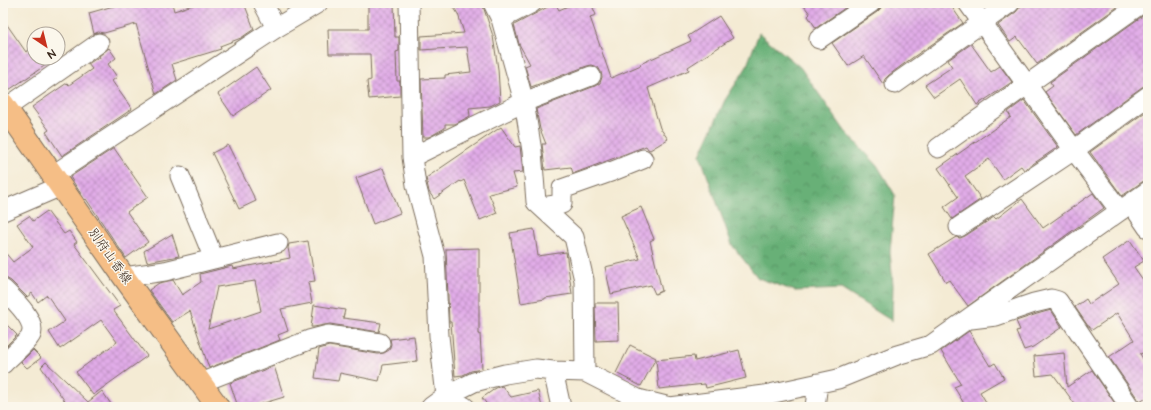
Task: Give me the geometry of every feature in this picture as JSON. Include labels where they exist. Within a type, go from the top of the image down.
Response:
[{"type":"main road","name":"別府山香線","points":[[4,106],[124,277],[218,407]]},
{"type":"street","points":[[263,3],[276,28]]},
{"type":"street","points":[[3,210],[57,181],[276,28],[318,3]]},
{"type":"street","points":[[409,3],[412,157],[416,185],[435,256],[439,336],[446,396]]},
{"type":"street","points":[[532,3],[497,11],[524,102],[532,151],[536,202],[574,237],[584,280],[585,372]]},
{"type":"street","points":[[819,39],[871,3]]},
{"type":"street","points":[[968,3],[1074,150],[1125,207],[1148,228]]},
{"type":"street","points":[[895,84],[1010,3]]},
{"type":"street","points":[[938,148],[1028,86],[1142,3]]},
{"type":"street","points":[[4,106],[99,43]]},
{"type":"street","points":[[412,157],[524,102],[591,76]]},
{"type":"street","points":[[959,227],[1074,150],[1148,96]]},
{"type":"street","points":[[542,207],[562,204],[562,189],[643,159]]},
{"type":"street","points":[[180,176],[214,259]]},
{"type":"street","points":[[431,407],[446,396],[474,382],[505,374],[536,369],[585,372],[638,399],[670,407],[749,402],[765,395],[838,379],[896,355],[931,345],[1148,191]]},
{"type":"street","points":[[124,277],[165,271],[278,243]]},
{"type":"street","points":[[3,289],[26,313],[32,328],[31,336],[3,364]]},
{"type":"street","points":[[969,319],[996,316],[1051,299],[1058,301],[1130,407]]},
{"type":"street","points":[[200,383],[309,340],[321,337],[328,336],[380,343]]},
{"type":"street","points":[[553,371],[561,407]]},
{"type":"street","points":[[815,407],[818,383]]},
{"type":"street","points":[[446,396],[465,407]]},
{"type":"green space","points":[[759,33],[800,67],[845,131],[877,165],[895,195],[890,252],[893,285],[892,321],[841,289],[795,291],[758,278],[732,245],[700,155],[725,100],[746,68]]},
{"type":"building","points":[[124,3],[172,3],[174,11],[199,3],[244,3],[254,29],[241,38],[220,46],[221,49],[172,64],[177,80],[156,94],[136,24],[104,33],[98,32],[94,34],[89,13]]},
{"type":"building","points":[[368,3],[394,3],[395,37],[399,37],[399,51],[396,52],[397,81],[400,81],[400,96],[369,99],[367,81],[371,80],[370,54],[329,54],[328,29],[368,29]]},
{"type":"building","points":[[451,3],[482,3],[493,36],[498,69],[500,101],[490,106],[469,108],[470,116],[455,124],[445,124],[445,128],[429,137],[423,137],[421,79],[445,78],[445,75],[471,72],[467,47],[421,50],[421,36],[464,33],[458,14]]},
{"type":"building","points":[[555,3],[559,10],[575,3],[591,3],[596,15],[590,17],[611,78],[691,41],[688,36],[719,16],[733,38],[688,67],[689,70],[648,88],[660,128],[668,139],[650,150],[646,146],[575,173],[573,173],[571,167],[545,170],[542,144],[546,144],[540,129],[536,109],[595,86],[600,83],[602,77],[598,67],[592,65],[531,87],[525,66],[530,64],[519,44],[514,25]]},
{"type":"building","points":[[802,3],[852,3],[816,28],[808,16],[810,14]]},
{"type":"building","points":[[882,3],[949,3],[963,23],[889,75],[883,84],[864,56],[848,66],[832,43],[877,12],[881,8]]},
{"type":"building","points":[[1026,3],[1123,3],[1037,64],[1017,37],[1010,42],[998,25]]},
{"type":"building","points":[[1148,12],[1148,85],[1142,87],[1076,135],[1045,92],[1053,86],[1050,82]]},
{"type":"building","points":[[3,19],[26,52],[26,66],[44,66],[6,92],[3,92]]},
{"type":"building","points":[[971,44],[991,72],[1000,66],[1012,82],[977,105],[960,79],[934,97],[925,85],[952,67],[948,60]]},
{"type":"building","points":[[109,48],[116,58],[108,64],[117,77],[112,81],[132,109],[62,156],[46,132],[49,130],[32,107],[67,83],[69,85],[92,69],[88,64],[97,58],[100,58],[99,56]]},
{"type":"building","points":[[256,67],[271,90],[233,116],[218,94]]},
{"type":"building","points":[[1024,100],[1058,147],[1024,170],[1021,166],[1003,179],[989,159],[965,176],[981,199],[952,219],[944,207],[958,197],[938,168],[1011,117],[1008,112]]},
{"type":"building","points":[[1148,110],[1148,180],[1142,182],[1122,196],[1090,152]]},
{"type":"building","points":[[501,127],[515,147],[520,146],[523,172],[513,173],[517,187],[489,194],[497,213],[480,220],[464,180],[461,182],[460,181],[434,199],[429,192],[426,178]]},
{"type":"building","points":[[228,145],[256,201],[239,209],[212,153]]},
{"type":"building","points":[[114,148],[148,197],[127,212],[148,242],[126,258],[70,177]]},
{"type":"building","points":[[383,168],[400,213],[373,224],[356,178]]},
{"type":"building","points":[[1093,193],[1104,208],[968,306],[949,280],[946,282],[929,254],[956,237],[960,238],[965,236],[994,217],[996,219],[1022,199],[1043,228]]},
{"type":"building","points":[[641,207],[654,239],[650,241],[662,291],[655,294],[651,285],[611,294],[605,267],[640,259],[621,216]]},
{"type":"building","points":[[47,211],[64,234],[69,231],[77,242],[74,244],[120,306],[113,310],[147,356],[93,395],[76,372],[117,342],[101,320],[60,349],[49,332],[65,321],[47,295],[38,302],[32,293],[27,297],[11,281],[3,278],[3,250],[13,262],[33,247],[17,224],[29,216],[33,221]]},
{"type":"building","points":[[534,229],[538,256],[566,252],[572,294],[521,303],[510,233]]},
{"type":"building","points":[[172,234],[179,256],[147,262],[144,251]]},
{"type":"building","points":[[1130,240],[1144,261],[1134,267],[1148,287],[1148,363],[1142,353],[1140,354],[1148,366],[1148,397],[1140,402],[1109,357],[1134,340],[1117,313],[1092,330],[1075,307],[1086,299],[1089,304],[1119,284],[1102,259]]},
{"type":"building","points":[[308,241],[315,281],[308,282],[312,303],[281,309],[288,331],[278,335],[280,340],[209,368],[190,311],[172,322],[149,290],[159,283],[173,280],[182,295],[201,282],[200,274],[232,266],[233,269],[290,258],[288,248],[289,244]],"holes":[[[255,281],[261,311],[208,329],[217,287]]]},
{"type":"building","points":[[479,248],[479,334],[482,369],[455,376],[451,322],[449,322],[446,249]]},
{"type":"building","points":[[595,303],[618,303],[619,340],[596,341]]},
{"type":"building","points":[[314,305],[345,310],[343,318],[381,323],[379,332],[330,324],[311,327]]},
{"type":"building","points":[[1051,310],[1062,327],[1033,347],[1024,350],[1016,331],[1020,330],[1016,321]]},
{"type":"building","points":[[3,321],[17,335],[5,347],[3,345]]},
{"type":"building","points":[[969,331],[990,366],[995,363],[1004,378],[980,392],[986,402],[977,407],[966,407],[954,387],[961,384],[941,351]]},
{"type":"building","points":[[414,336],[417,361],[383,365],[379,381],[340,373],[338,381],[315,378],[319,349],[329,346],[378,354],[389,350],[391,344],[390,339]]},
{"type":"building","points":[[630,345],[656,358],[641,386],[616,373]]},
{"type":"building","points":[[33,350],[41,358],[27,368],[21,362]]},
{"type":"building","points":[[739,350],[746,378],[706,388],[705,384],[659,389],[656,360],[694,356],[695,361]]},
{"type":"building","points":[[1064,353],[1067,387],[1092,370],[1116,405],[1113,407],[1077,407],[1053,374],[1036,376],[1034,356]]},
{"type":"building","points":[[46,362],[88,402],[102,391],[113,407],[69,407],[41,367]]},
{"type":"building","points":[[274,366],[284,397],[251,407],[238,407],[230,383]]},
{"type":"building","points":[[502,386],[511,397],[538,391],[542,407],[489,407],[482,398],[496,388]]}]
